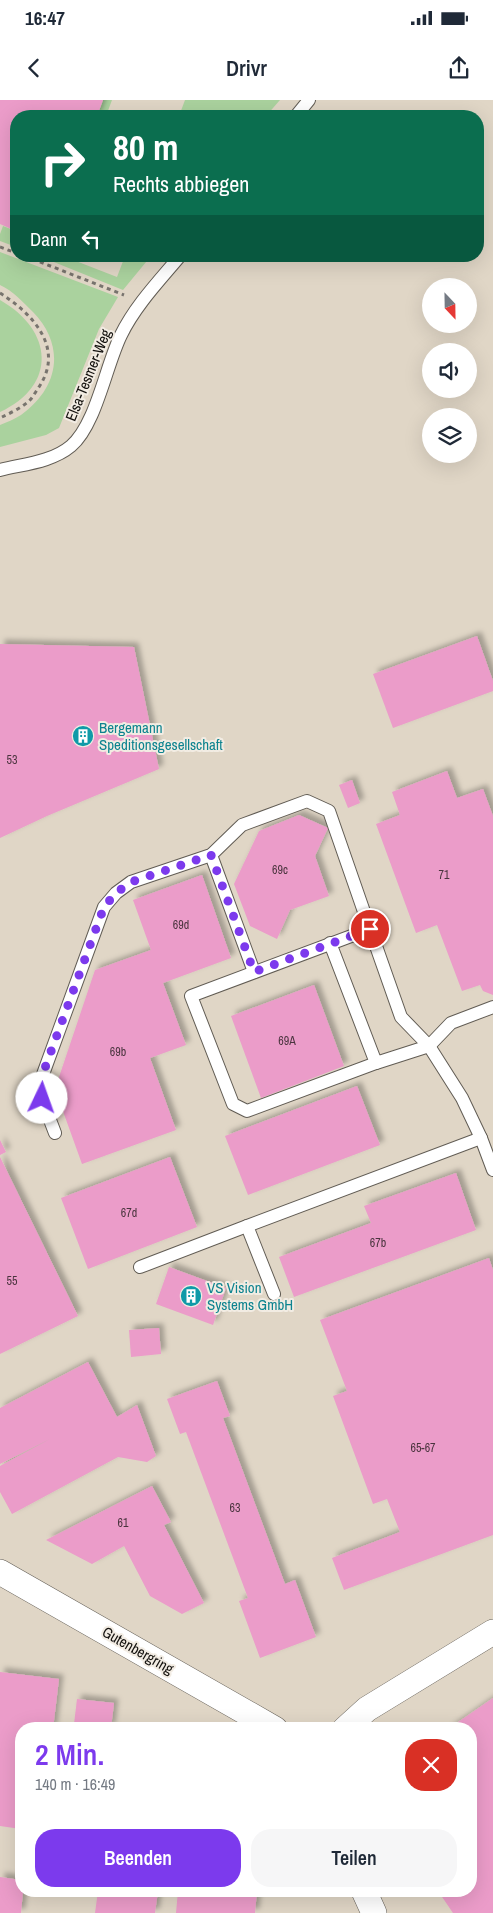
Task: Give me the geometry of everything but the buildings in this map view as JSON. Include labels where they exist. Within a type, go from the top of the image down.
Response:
[{"type":"street","name":"Gutenbergring","points":[[0,1572],[263,1722]]},
{"type":"street","points":[[353,1722],[367,1709],[493,1632]]},
{"type":"street","points":[[367,1897],[374,1913]]},
{"type":"lane","points":[[301,110],[309,100]]},
{"type":"lane","name":"Elsa-Tesmer-Weg","points":[[0,470],[46,459],[61,453],[73,444],[81,434],[90,416],[120,336],[142,302],[175,262]]},
{"type":"lane","points":[[55,1133],[42,1098],[42,1076],[104,907],[116,893],[131,882],[211,855],[242,826],[307,801],[329,811],[401,1017],[429,1046],[462,1098],[481,1138],[493,1170]]},
{"type":"lane","points":[[211,855],[254,972]]},
{"type":"lane","points":[[370,929],[191,996],[233,1104],[247,1111],[376,1063],[429,1046],[451,1023],[493,1007]]},
{"type":"lane","points":[[330,944],[376,1063]]},
{"type":"lane","points":[[140,1267],[481,1138]]},
{"type":"lane","points":[[247,1226],[274,1294]]},
{"type":"path","points":[[40,262],[142,302]]},
{"type":"path","points":[[0,292],[13,301],[36,324],[49,353],[48,368],[31,400],[0,418]]},
{"type":"shaded area","points":[[0,100],[493,100],[493,1913],[0,1913]]},
{"type":"green space","points":[[103,100],[112,100],[108,110],[99,110]]},
{"type":"green space","points":[[185,100],[280,100],[271,110],[181,110]]},
{"type":"green space","points":[[3,226],[10,229],[10,245],[0,241]]},
{"type":"green space","points":[[0,252],[10,256],[10,262],[26,262],[118,297],[99,329],[59,428],[46,435],[0,447],[0,425],[21,415],[44,392],[54,366],[54,352],[44,325],[22,301],[0,285]]},
{"type":"green space","points":[[54,262],[78,262],[117,277],[123,262],[146,262],[123,290]]},
{"type":"green space","points":[[0,300],[18,312],[31,326],[39,342],[42,357],[39,373],[32,387],[19,401],[0,412]]},
{"type":"place","name":"Bergemann Speditionsgesellschaft","points":[[83,736]]},
{"type":"place","name":"VS Vision Systems GmbH","points":[[191,1296]]},
{"type":"route","points":[[42,1098],[42,1076],[104,907],[116,893],[131,882],[211,855],[254,972],[370,929]]}]
